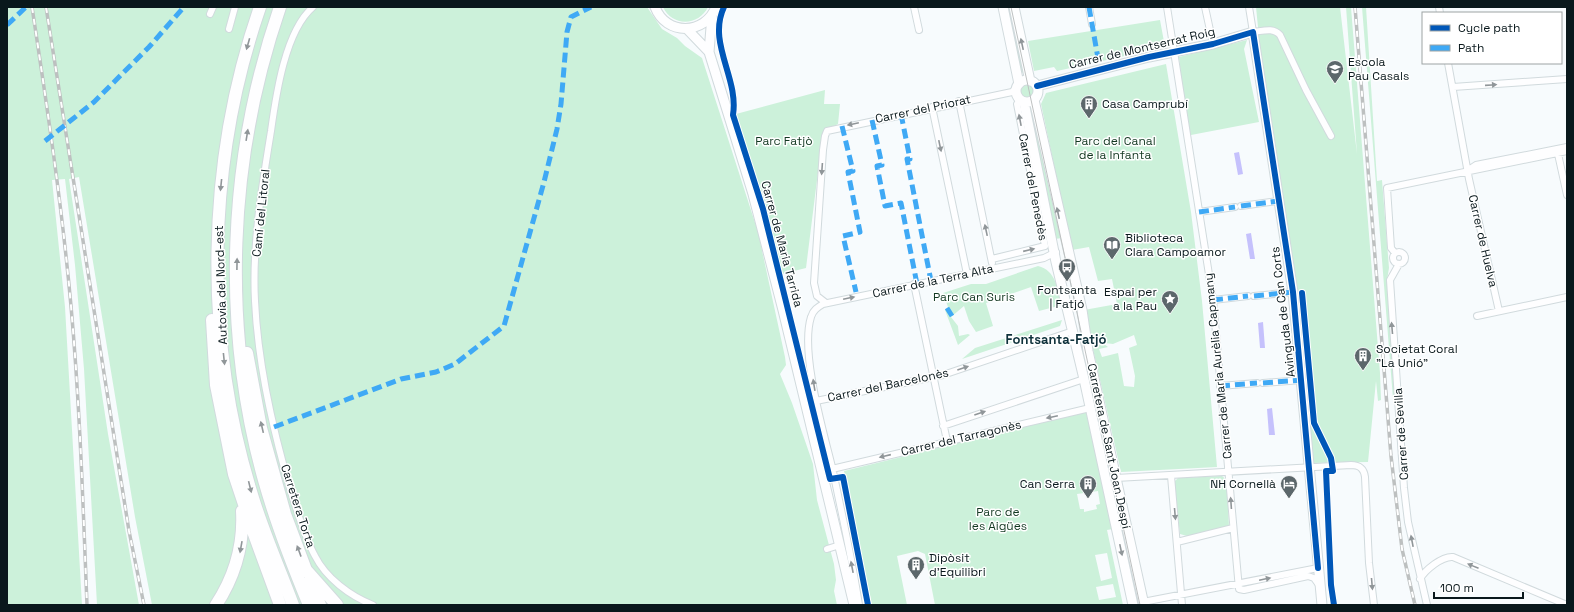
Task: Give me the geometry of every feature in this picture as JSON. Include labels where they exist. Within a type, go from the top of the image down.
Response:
[{"type":"highway","name":"Autovia del Nord-est","points":[[260,7],[245,55],[232,112],[218,223],[219,315],[227,382],[238,440],[253,499],[293,605]]},
{"type":"highway","name":"Autovia del Nord-est","points":[[280,7],[257,85],[242,164],[238,216],[236,304],[243,384],[256,449],[272,510],[308,605]]},
{"type":"highway","points":[[216,605],[232,578],[241,547],[243,524],[240,494],[216,385],[211,301],[218,223]]},
{"type":"highway","points":[[236,304],[262,428],[285,514],[320,605]]},
{"type":"highway","points":[[240,494],[280,605]]},
{"type":"highway","points":[[306,570],[337,605]]},
{"type":"street","points":[[210,14],[213,7]]},
{"type":"street","points":[[229,29],[235,7]]},
{"type":"street","name":"Camí del Litoral","points":[[274,427],[264,378],[255,301],[258,224],[276,100],[285,62],[294,31],[303,16],[312,7]]},
{"type":"street","points":[[655,7],[658,14],[666,22],[676,28],[687,29],[701,25],[714,11]]},
{"type":"street","points":[[914,7],[919,30]]},
{"type":"street","points":[[1003,7],[1018,85],[1016,91],[1022,101],[1034,100],[1038,95],[1033,84],[1014,7]]},
{"type":"street","points":[[1089,7],[1092,24]]},
{"type":"street","name":"Carrer de Maria Aurèlia Capmany","points":[[1167,7],[1213,300],[1239,585]]},
{"type":"street","points":[[1205,7],[1213,44]]},
{"type":"street","name":"Avinguda de Can Corts","points":[[1249,7],[1278,201],[1294,292],[1322,605]]},
{"type":"street","name":"Carrer de Maria Tarrida","points":[[714,11],[709,52],[752,194],[854,605]]},
{"type":"street","name":"Carrer de Maria Tarrida","points":[[687,29],[709,52]]},
{"type":"street","name":"Carrer de Montserrat Roig","points":[[1033,84],[1148,57],[1213,44],[1253,32],[1276,30],[1280,35],[1306,90],[1331,136]]},
{"type":"street","name":"Carrer de Huelva","points":[[1448,64],[1467,171],[1499,311]]},
{"type":"street","points":[[1452,87],[1567,79]]},
{"type":"street","points":[[1018,85],[1023,81],[1033,84]]},
{"type":"street","name":"Carrer del Priorat","points":[[826,303],[817,296],[814,283],[823,150],[825,136],[828,130],[932,107],[1012,92],[1018,85]]},
{"type":"street","name":"Carretera de Sant Joan Despí","points":[[1034,100],[1064,242],[1082,310],[1088,351],[1143,604]]},
{"type":"street","name":"Carretera de Sant Joan Despí","points":[[1022,101],[1133,605]]},
{"type":"street","name":"Carrer del Penedès","points":[[992,259],[1045,246],[1017,104],[1022,101]]},
{"type":"street","points":[[959,102],[993,268]]},
{"type":"street","points":[[932,107],[966,274]]},
{"type":"street","points":[[1467,171],[1476,165],[1567,147]]},
{"type":"street","points":[[1467,171],[1567,151]]},
{"type":"street","points":[[1558,154],[1567,195]]},
{"type":"street","name":"Carrer de Sevilla","points":[[1427,605],[1408,522],[1404,488],[1390,280],[1399,264],[1404,262],[1404,255],[1400,252],[1395,253],[1391,248],[1387,188],[1467,171]]},
{"type":"street","points":[[1199,212],[1278,201]]},
{"type":"street","points":[[1056,252],[1061,249],[1064,242]]},
{"type":"street","name":"Carrer de la Terra Alta","points":[[816,401],[809,343],[810,320],[813,312],[819,306],[826,303],[914,284],[1044,258],[1056,252]]},
{"type":"street","points":[[914,284],[946,442]]},
{"type":"street","points":[[1213,300],[1294,292]]},
{"type":"street","points":[[1477,316],[1567,297]]},
{"type":"street","name":"Carrer del Barcelonès","points":[[816,401],[934,377],[1073,331]]},
{"type":"street","points":[[943,426],[1084,379]]},
{"type":"street","points":[[1220,386],[1302,380]]},
{"type":"street","points":[[816,401],[832,469],[859,605]]},
{"type":"street","name":"Carrer del Tarragonès","points":[[832,469],[1090,408]]},
{"type":"street","name":"Carretera Torta","points":[[274,427],[300,518],[315,556],[334,581],[362,601],[373,605]]},
{"type":"street","points":[[1116,478],[1356,465],[1364,471],[1369,563],[1374,605]]},
{"type":"street","points":[[1171,476],[1182,605]]},
{"type":"street","points":[[1177,542],[1233,528]]},
{"type":"street","points":[[827,549],[840,546]]},
{"type":"street","points":[[1420,579],[1424,572],[1429,568],[1446,558],[1453,557],[1567,605]]},
{"type":"street","points":[[1416,561],[1429,568]]},
{"type":"street","points":[[1143,604],[1318,568]]},
{"type":"street","points":[[1239,585],[1239,589],[1244,590],[1308,576],[1314,578],[1320,587]]},
{"type":"green space","points":[[7,7],[647,7],[662,29],[677,38],[685,46],[702,58],[758,232],[785,357],[786,365],[780,374],[792,403],[813,464],[817,500],[834,564],[836,580],[834,591],[837,605],[152,605],[135,517],[79,177],[69,179],[108,434],[139,605],[97,605],[84,369],[75,265],[65,179],[52,180],[65,307],[82,605],[7,605]]},
{"type":"green space","points":[[663,7],[708,7],[698,18],[686,22],[673,18],[667,14]]},
{"type":"green space","points":[[1005,7],[1013,7],[1027,72],[1020,73]]},
{"type":"green space","points":[[1256,7],[1340,7],[1357,154],[1346,7],[1351,7],[1380,373],[1381,400],[1378,401],[1376,381],[1368,462],[1311,463],[1262,68]]},
{"type":"green space","points":[[1362,7],[1366,7],[1377,181],[1382,180],[1389,268],[1387,280],[1396,399],[1393,399]]},
{"type":"green space","points":[[1160,20],[1165,47],[1057,71],[1054,67],[1034,71],[1028,41]]},
{"type":"green space","points":[[1247,40],[1244,49],[1259,122],[1191,135],[1187,133],[1179,57]]},
{"type":"green space","name":"Parc del Canal de la Infanta","points":[[1166,64],[1191,212],[1202,301],[1217,467],[1121,472],[1084,310],[1117,304],[1112,279],[1098,281],[1089,247],[1072,250],[1041,104],[1046,93]],"holes":[[[1134,335],[1137,345],[1129,348],[1135,376],[1134,387],[1124,386],[1118,353],[1102,357],[1099,349],[1108,347],[1104,344],[1105,343],[1113,344]]]},
{"type":"green space","points":[[1027,85],[1032,87],[1034,92],[1032,97],[1027,99],[1022,97],[1020,92],[1022,87]]},
{"type":"green space","name":"Parc Fatjò","points":[[825,90],[824,104],[840,104],[838,124],[823,132],[806,268],[782,274],[736,114]]},
{"type":"green space","points":[[1034,111],[1062,238],[1055,239],[1027,112]]},
{"type":"green space","name":"Parc Can Suris","points":[[1038,266],[1044,268],[1052,276],[1055,281],[1062,305],[1039,311],[1031,287],[986,303],[993,326],[976,332],[969,321],[964,306],[951,317],[958,326],[959,336],[970,335],[958,345],[945,310],[948,307],[943,293],[971,284],[986,284]]},
{"type":"green space","points":[[1062,320],[1060,326],[962,359],[975,348]]},
{"type":"green space","name":"Parc de les Aigües","points":[[1086,412],[1113,529],[1107,530],[1123,605],[935,605],[925,554],[918,551],[897,556],[907,605],[872,605],[844,471]],"holes":[[[1098,491],[1100,504],[1096,505],[1097,509],[1084,512],[1084,509],[1080,509],[1077,494]],[[1107,553],[1112,578],[1101,581],[1095,555]],[[1113,584],[1116,597],[1099,600],[1096,587]]]},
{"type":"green space","points":[[1222,476],[1227,480],[1229,527],[1187,536],[1180,534],[1174,482],[1178,478]]},
{"type":"shaded area","points":[[1239,152],[1243,174],[1238,175],[1234,153]]},
{"type":"shaded area","points":[[1251,233],[1255,259],[1250,259],[1246,234]]},
{"type":"shaded area","points":[[1263,322],[1265,348],[1260,348],[1258,323]]},
{"type":"shaded area","points":[[1272,408],[1275,435],[1269,435],[1267,409]]},
{"type":"tram line","points":[[1011,7],[1140,605]]},
{"type":"railway","points":[[32,7],[59,194],[71,306],[79,418],[87,605]]},
{"type":"railway","points":[[46,7],[129,531],[144,605]]},
{"type":"railway","points":[[1355,7],[1391,456],[1402,549],[1415,605]]},
{"type":"marked path","points":[[7,25],[26,7]]},
{"type":"marked path","points":[[45,141],[94,102],[149,47],[184,7]]},
{"type":"marked path","points":[[274,427],[401,379],[436,372],[455,364],[504,326],[544,182],[557,129],[561,104],[567,32],[571,17],[591,7]]},
{"type":"marked path","points":[[1089,7],[1099,64]]},
{"type":"marked path","points":[[901,114],[910,159],[907,159],[931,281]]},
{"type":"marked path","points":[[872,120],[882,165],[877,166],[885,206],[901,203],[917,284]]},
{"type":"marked path","points":[[842,126],[853,171],[848,172],[860,232],[843,236],[856,292]]},
{"type":"marked path","points":[[1241,206],[1278,201]]},
{"type":"marked path","points":[[1199,212],[1235,207]]},
{"type":"marked path","points":[[1254,296],[1293,292]]},
{"type":"marked path","points":[[1213,300],[1248,296]]},
{"type":"marked path","points":[[947,308],[952,316]]},
{"type":"marked path","points":[[1263,383],[1302,380]]},
{"type":"marked path","points":[[1220,386],[1257,383]]},
{"type":"cycle path","points":[[724,7],[720,20],[719,34],[732,88],[734,101],[733,115],[763,209],[830,479],[843,477],[868,605]]},
{"type":"cycle path","points":[[1037,86],[1149,57],[1213,44],[1253,32],[1293,292],[1318,568]]},
{"type":"cycle path","points":[[1302,293],[1314,423],[1331,458],[1333,471],[1326,471],[1331,585],[1334,605]]},
{"type":"place","name":"Escola Pau Casals","points":[[1335,84]]},
{"type":"place","name":"Casa Camprubí","points":[[1089,119]]},
{"type":"place","name":"Biblioteca Clara Campoamor","points":[[1112,260]]},
{"type":"place","name":"Fontsanta | Fatjó","points":[[1067,282]]},
{"type":"place","name":"Espai per a la Pau","points":[[1170,314]]},
{"type":"place","name":"Societat Coral \"La Unió\"","points":[[1363,371]]},
{"type":"place","name":"Can Serra","points":[[1088,499]]},
{"type":"place","name":"NH Cornellà","points":[[1289,499]]},
{"type":"place","name":"Dipòsit d'Equilibri","points":[[916,580]]},
{"type":"district","name":"Fontsanta-Fatjó","points":[[1056,339]]}]
